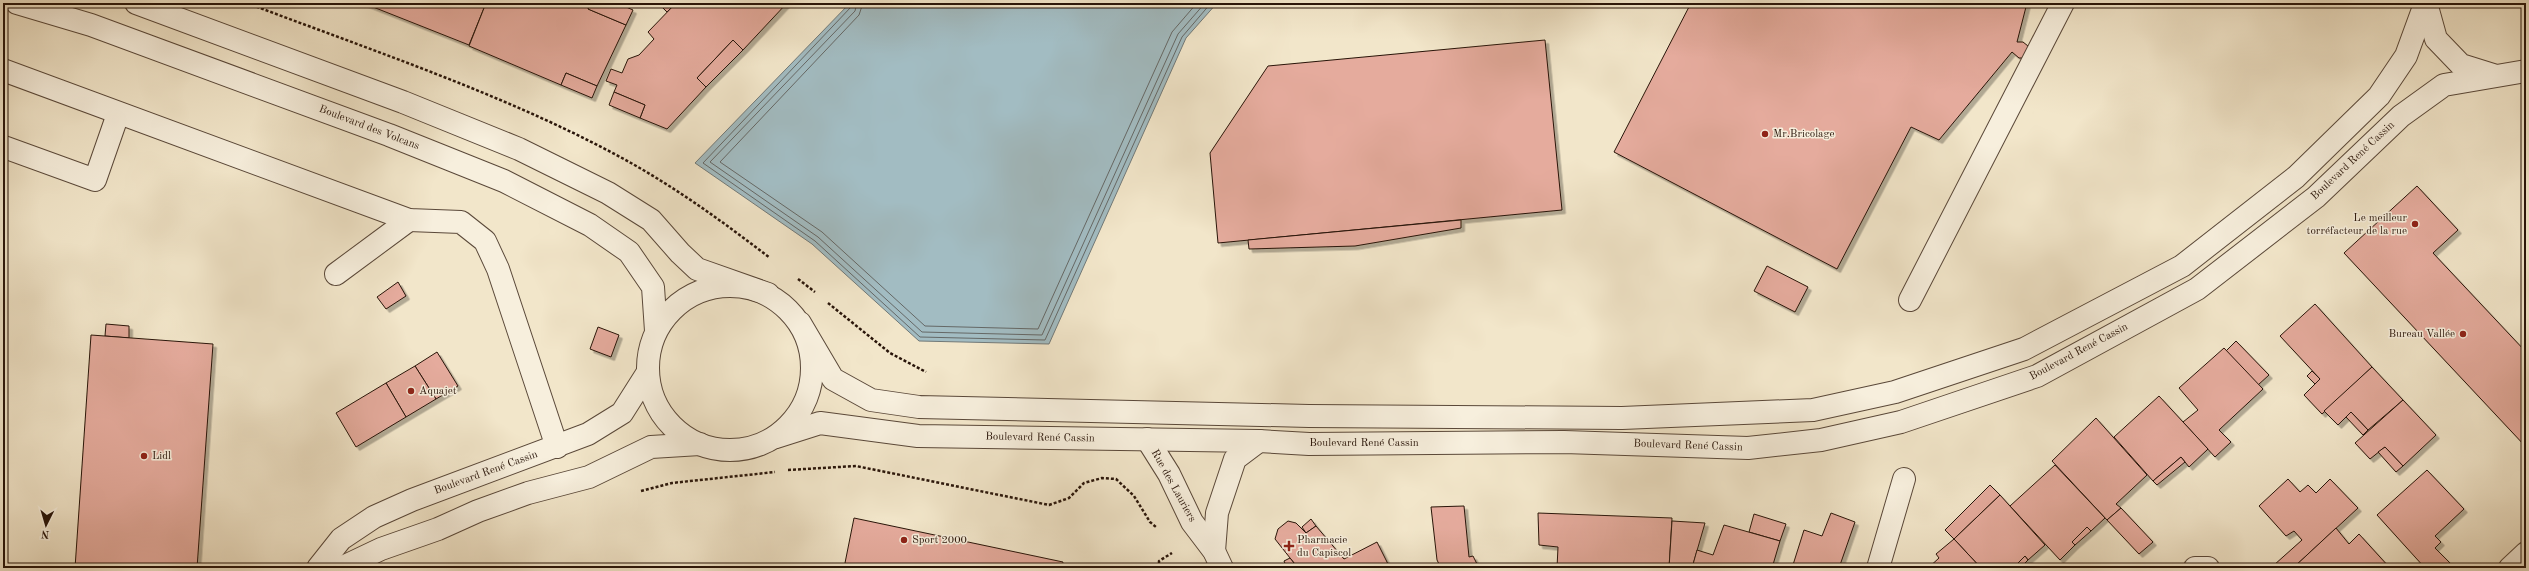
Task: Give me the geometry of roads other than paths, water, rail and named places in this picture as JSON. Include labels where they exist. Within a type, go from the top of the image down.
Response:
[{"type":"street","name":"Boulevard des Volcans","points":[[17,3],[91,25],[389,135],[504,182],[590,225],[629,252],[653,287],[656,330]]},
{"type":"street","points":[[1910,300],[2063,3]]},
{"type":"street","points":[[144,4],[403,102],[519,148],[608,193],[651,220],[680,253],[697,269],[768,294],[785,306],[800,322],[833,379],[871,400],[919,407],[1309,416],[1622,418],[1813,410],[1895,392],[2024,349],[2182,266],[2296,177],[2379,96],[2406,56],[2426,4]]},
{"type":"street","points":[[2426,4],[2436,39],[2461,65],[2496,76]]},
{"type":"street","points":[[3,70],[118,114],[409,220],[461,222],[485,242],[498,269],[557,447]]},
{"type":"street","name":"Boulevard René Cassin","points":[[776,437],[820,423],[918,436],[1258,441],[1309,444],[1564,442],[1748,448],[1821,440],[1901,422],[2037,376],[2197,288],[2316,197],[2401,116],[2444,85],[2526,71]]},
{"type":"street","points":[[4,147],[95,180],[118,114]]},
{"type":"street","points":[[336,274],[409,220]]},
{"type":"street","points":[[768,294],[743,286],[717,286],[692,294],[671,309],[656,330],[649,350],[648,372],[652,395],[663,416],[679,433],[700,444],[726,450],[752,447],[776,437],[795,420],[808,397],[813,372],[810,345],[800,322]]},
{"type":"street","name":"Boulevard René Cassin","points":[[318,568],[341,539],[374,517],[412,500],[557,447],[588,434],[622,412],[648,372]]},
{"type":"street","name":"Rue des Lauriers","points":[[1147,439],[1169,474],[1192,522],[1218,559]]},
{"type":"street","name":"Rue des Lauriers","points":[[1218,559],[1217,513],[1235,459],[1258,441]]},
{"type":"street","points":[[341,568],[381,549],[438,529],[485,508],[528,493],[589,477],[651,447],[700,444]]},
{"type":"street","points":[[1878,568],[1904,480]]},
{"type":"street","points":[[2510,568],[2526,553]]},
{"type":"street","points":[[2195,568],[2208,568]]},
{"type":"water","points":[[850,3],[1217,3],[1186,38],[1049,344],[919,341],[812,244],[695,163]]},
{"type":"place","name":"Mr.Bricolage","points":[[1765,134]]},
{"type":"place","name":"Le meilleur torréfacteur de la rue","points":[[2415,224]]},
{"type":"place","name":"Bureau Vallée","points":[[2463,334]]},
{"type":"place","name":"Aquajet","points":[[411,391]]},
{"type":"place","name":"Lidl","points":[[144,456]]},
{"type":"place","name":"Sport 2000","points":[[904,540]]},
{"type":"place","name":"Pharmacie du Capiscol","points":[[1289,546]]}]
